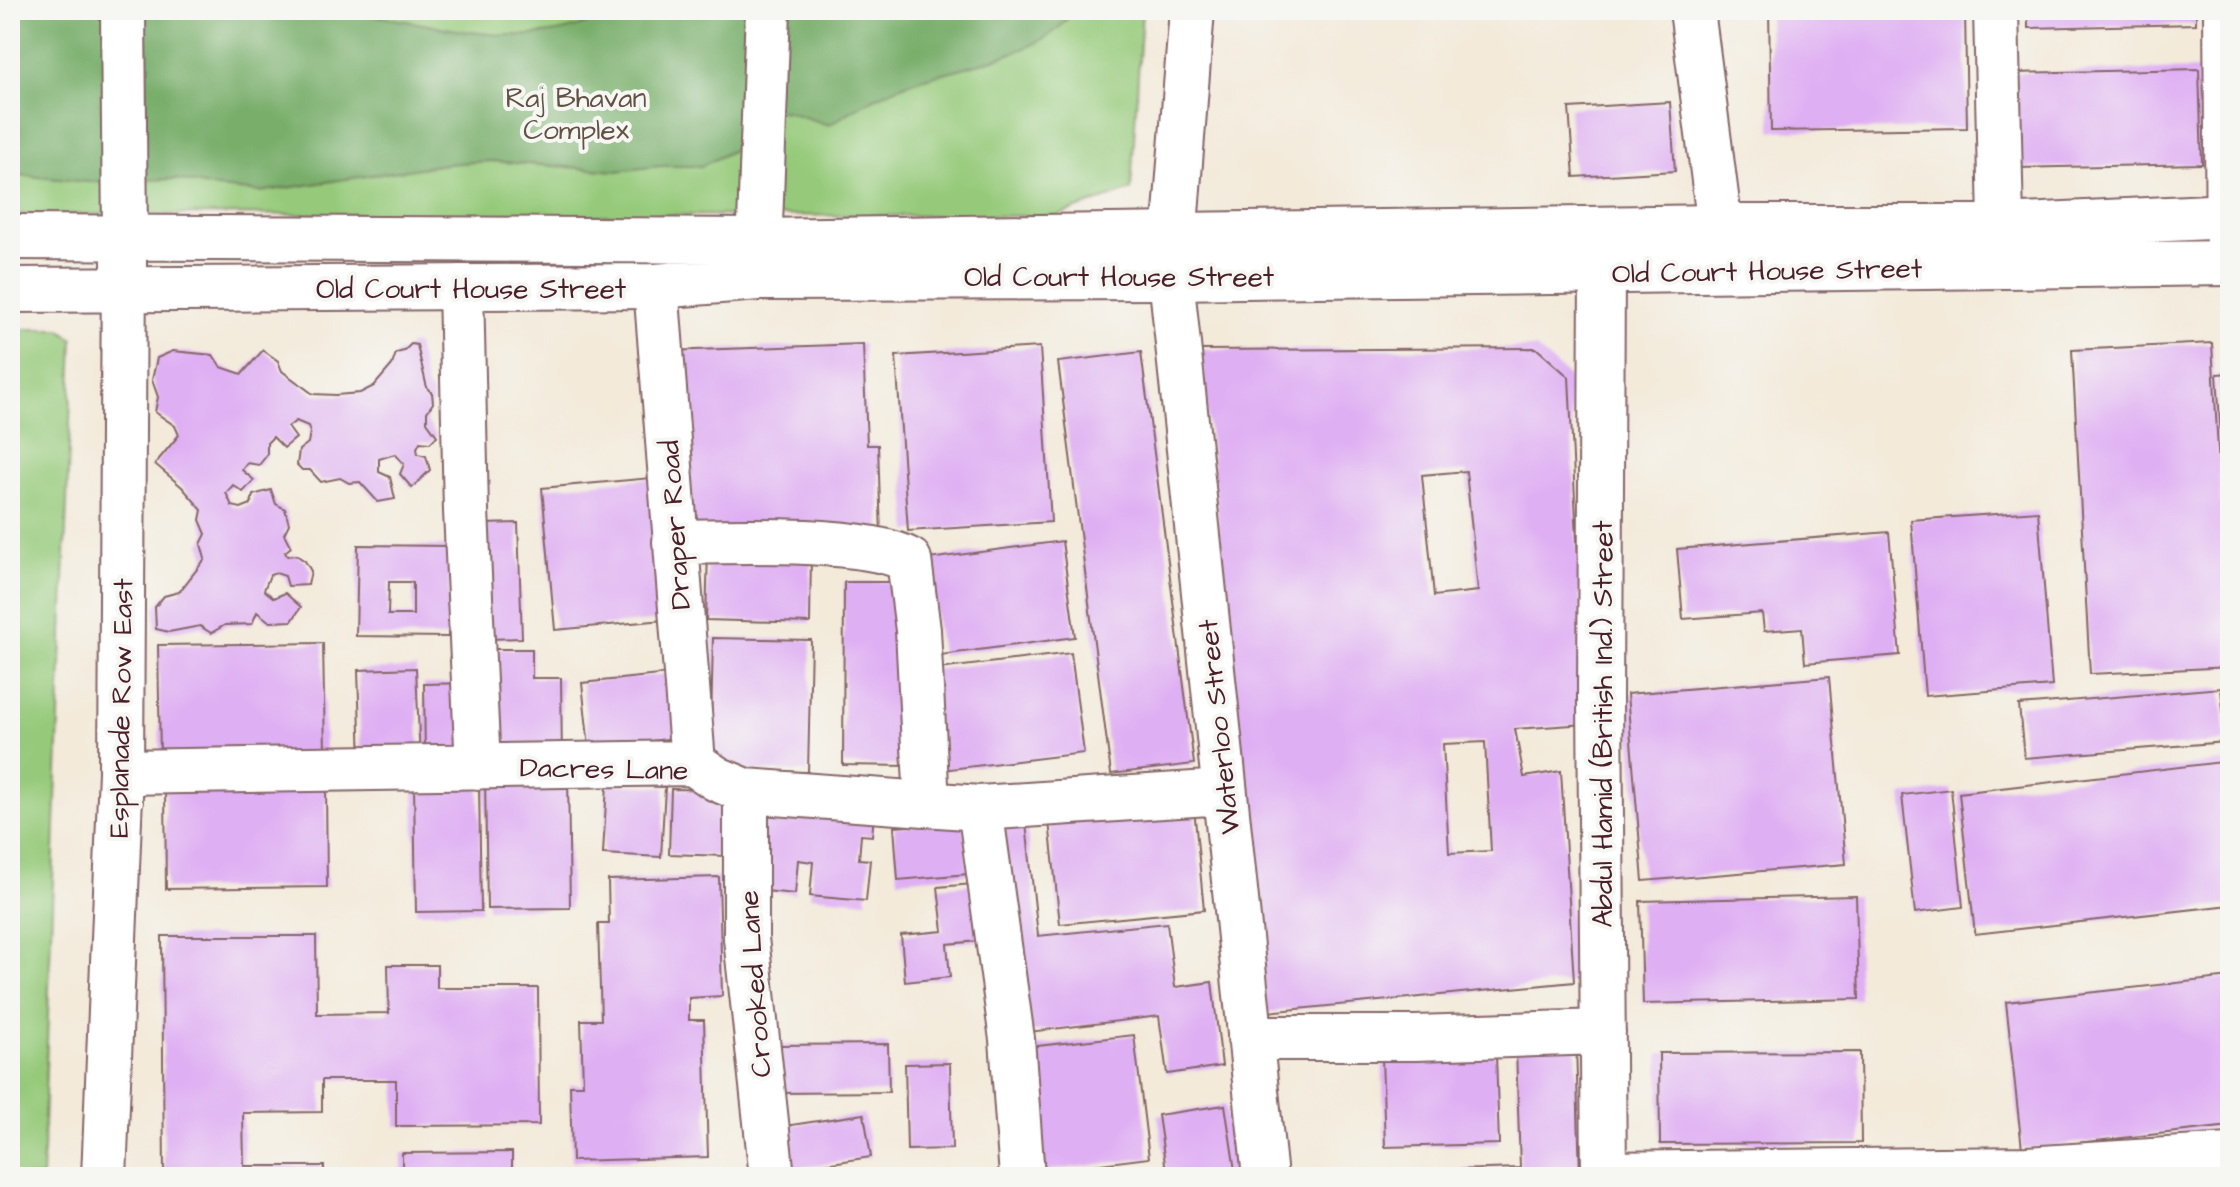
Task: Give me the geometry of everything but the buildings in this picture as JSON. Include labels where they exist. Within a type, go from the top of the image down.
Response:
[{"type":"street","name":"Esplanade Row East","points":[[104,1177],[121,772],[125,290],[123,10]]},
{"type":"street","points":[[758,259],[768,10]]},
{"type":"street","points":[[1161,234],[1164,10]]},
{"type":"street","points":[[1161,234],[1192,10]]},
{"type":"street","points":[[1692,10],[1720,227]]},
{"type":"street","points":[[1996,10],[2002,247]]},
{"type":"street","points":[[2226,10],[2229,263]]},
{"type":"street","points":[[10,237],[758,259],[1161,234],[1720,227],[2002,247],[2230,216]]},
{"type":"street","name":"Waterloo Street","points":[[1161,234],[1158,277],[1224,792],[1265,1177]]},
{"type":"street","name":"Old Court House Street","points":[[10,290],[656,286],[758,259],[1158,277],[1602,271],[2002,247],[2229,263]]},
{"type":"street","name":"Abdul Hamid (British Ind.) Street","points":[[1602,271],[1604,1175]]},
{"type":"street","name":"Draper Road","points":[[656,286],[693,763]]},
{"type":"street","points":[[461,287],[466,511],[478,767]]},
{"type":"street","points":[[675,542],[855,546],[893,551],[909,560],[918,630],[927,804]]},
{"type":"street","name":"Dacres Lane","points":[[121,772],[693,763],[717,779],[746,791],[980,808],[1224,792]]},
{"type":"street","name":"Crooked Lane","points":[[746,791],[746,938],[772,1177]]},
{"type":"street","points":[[980,808],[1012,1039],[1022,1177]]},
{"type":"street","points":[[1250,1038],[1415,1038],[1603,1032]]},
{"type":"street","points":[[1604,1175],[2027,1169],[2230,1156]]},
{"type":"green space","name":"Raj Bhavan Complex","points":[[10,10],[1142,10],[1131,190],[1056,216],[10,214]]},
{"type":"green space","name":"Raj Bhavan Complex","points":[[10,10],[327,10],[509,35],[546,34],[580,26],[612,10],[1072,10],[1061,25],[1045,38],[1023,49],[906,84],[829,125],[788,112],[744,106],[735,149],[702,166],[660,166],[617,171],[490,161],[446,164],[260,192],[217,188],[175,179],[86,182],[10,174]]},
{"type":"green space","points":[[10,329],[60,329],[73,339],[42,1177],[10,1177]]}]
